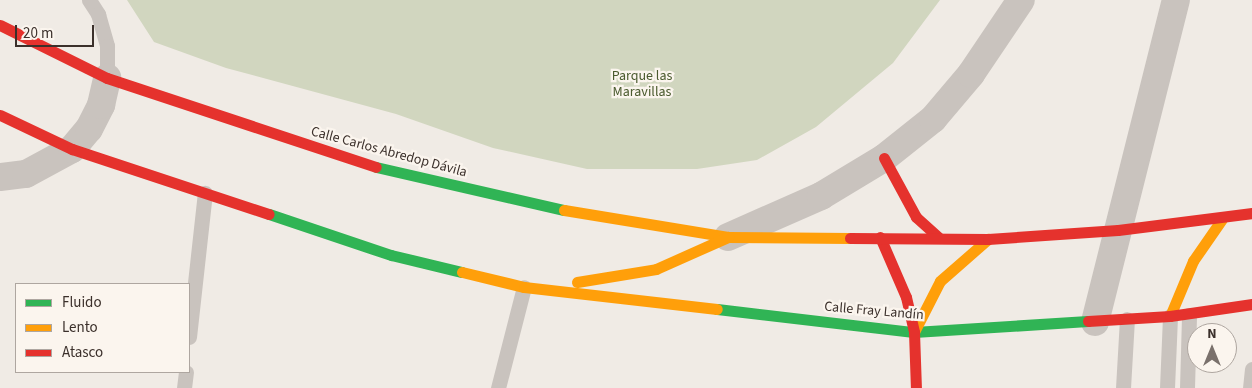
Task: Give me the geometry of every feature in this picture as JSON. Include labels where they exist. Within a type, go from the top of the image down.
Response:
[{"type":"main road","name":"Calle Carlos Abredop Dávila","points":[[0,25],[107,78],[341,158],[524,204],[728,238]]},
{"type":"main road","points":[[0,115],[72,150],[204,194],[391,255],[524,287],[607,280],[656,269],[728,238],[880,237],[988,239],[1118,230],[1222,219],[1252,213]]},
{"type":"main road","points":[[884,158],[916,217],[939,238]]},
{"type":"main road","points":[[1170,316],[1193,260],[1222,219]]},
{"type":"main road","points":[[880,237],[900,279],[914,332],[916,388]]},
{"type":"main road","points":[[914,332],[940,282],[988,239]]},
{"type":"main road","name":"Calle Fray Landín","points":[[524,287],[914,332],[1189,315],[1250,305]]},
{"type":"street","points":[[728,238],[821,196],[884,158],[933,119],[971,74],[1021,0]]},
{"type":"street","points":[[1095,322],[1176,0]]},
{"type":"street","points":[[0,176],[26,174],[72,150],[89,129],[101,105],[107,78]]},
{"type":"lane","points":[[89,0],[98,14],[107,46],[107,78]]},
{"type":"lane","points":[[190,327],[204,194]]},
{"type":"lane","points":[[498,388],[524,287]]},
{"type":"lane","points":[[1250,305],[1252,322]]},
{"type":"lane","points":[[1187,388],[1189,315]]},
{"type":"lane","points":[[1167,388],[1170,316]]},
{"type":"lane","points":[[1123,388],[1127,319]]},
{"type":"lane","points":[[1250,388],[1252,369]]},
{"type":"lane","points":[[184,388],[186,373]]},
{"type":"green space","name":"Parque las Maravillas","points":[[127,0],[940,0],[893,63],[816,127],[757,160],[697,169],[587,169],[493,148],[396,114],[226,68],[154,42]]},
{"type":"traffic: fast","points":[[376,167],[564,210]]},
{"type":"traffic: fast","points":[[269,214],[391,255],[462,272]]},
{"type":"traffic: fast","points":[[717,309],[914,332],[1088,321]]},
{"type":"traffic: slow","points":[[564,210],[728,237],[850,238]]},
{"type":"traffic: slow","points":[[1170,316],[1193,261],[1222,219]]},
{"type":"traffic: slow","points":[[577,282],[656,269],[728,237]]},
{"type":"traffic: slow","points":[[914,332],[940,281],[988,239]]},
{"type":"traffic: slow","points":[[462,272],[524,287],[717,309]]},
{"type":"traffic: jam","points":[[0,25],[107,78],[376,167]]},
{"type":"traffic: jam","points":[[0,115],[72,149],[269,214]]},
{"type":"traffic: jam","points":[[884,158],[916,217],[939,238]]},
{"type":"traffic: jam","points":[[850,238],[988,239],[1118,230],[1252,213]]},
{"type":"traffic: jam","points":[[880,237],[906,297],[914,332],[916,388]]},
{"type":"traffic: jam","points":[[1088,321],[1170,316],[1252,304]]}]
